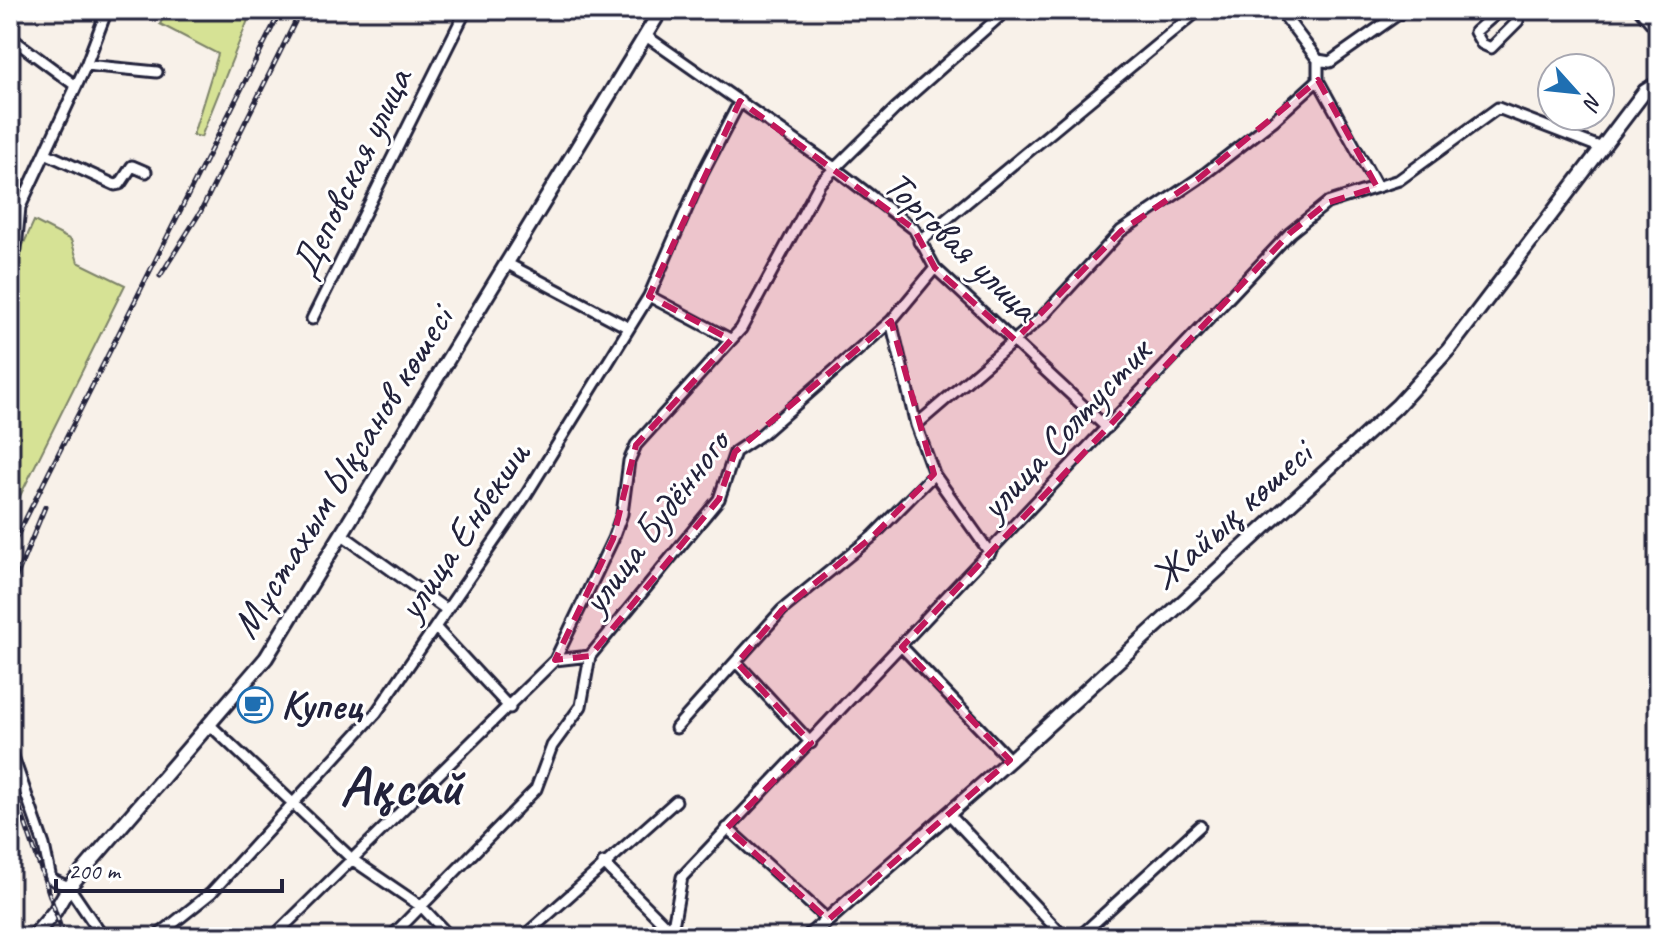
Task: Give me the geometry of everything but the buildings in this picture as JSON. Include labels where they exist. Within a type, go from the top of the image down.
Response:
[{"type":"street","points":[[10,262],[16,249],[12,237],[20,207],[86,65],[107,10]]},
{"type":"street","name":"Деповская улица","points":[[312,319],[466,10]]},
{"type":"street","name":"Мұстахым Ықсанов көшесі","points":[[33,937],[55,911],[69,887],[266,658],[344,536],[661,10]]},
{"type":"street","points":[[273,937],[510,708],[555,660],[613,539],[622,514],[629,461],[636,445],[741,329],[784,245],[820,183],[833,167],[1007,10]]},
{"type":"street","points":[[919,242],[1199,10]]},
{"type":"street","points":[[1280,10],[1318,60],[1318,80],[1377,187]]},
{"type":"street","points":[[1318,60],[1330,62],[1404,10]]},
{"type":"street","points":[[1500,10],[1475,32],[1482,44],[1491,48],[1518,21],[1520,10]]},
{"type":"street","points":[[1640,10],[1658,31]]},
{"type":"street","name":"Торговая улица","points":[[646,36],[833,167],[914,229],[935,268],[1107,428]]},
{"type":"street","points":[[10,37],[76,86]]},
{"type":"street","points":[[86,65],[157,72]]},
{"type":"street","points":[[916,425],[1015,340],[1121,231],[1198,179],[1274,120],[1318,80]]},
{"type":"street","name":"Жайық көшесі","points":[[810,936],[1010,760],[1426,377],[1645,91],[1658,83]]},
{"type":"street","name":"улица Енбекши","points":[[156,937],[211,893],[376,713],[526,495],[649,296],[702,174],[740,101]]},
{"type":"street","name":"улица Солтустик","points":[[665,933],[682,877],[1290,233],[1327,203],[1399,180],[1498,108],[1602,148]]},
{"type":"street","points":[[45,153],[115,185],[120,184],[132,166],[146,172]]},
{"type":"street","points":[[508,264],[629,328]]},
{"type":"street","name":"улица Будённого","points":[[391,937],[536,789],[552,746],[581,706],[590,656],[719,499],[735,452],[762,434],[891,321],[935,268]]},
{"type":"street","points":[[649,296],[730,339]]},
{"type":"street","points":[[891,321],[916,425],[934,474],[990,553]]},
{"type":"street","name":"улица Солтустик","points":[[676,728],[782,610],[873,536],[934,474]]},
{"type":"street","points":[[344,536],[447,610]]},
{"type":"street","points":[[435,627],[510,708]]},
{"type":"street","points":[[902,647],[954,705],[1010,760]]},
{"type":"street","points":[[555,660],[590,656]]},
{"type":"street","points":[[737,663],[811,743]]},
{"type":"street","points":[[210,725],[353,860],[422,907],[450,937]]},
{"type":"street","points":[[10,748],[44,845],[51,879],[69,887],[103,937]]},
{"type":"street","points":[[523,937],[676,801]]},
{"type":"street","points":[[948,813],[1064,937]]},
{"type":"street","points":[[1079,937],[1200,826]]},
{"type":"street","points":[[727,828],[828,920]]},
{"type":"street","points":[[603,863],[665,933]]},
{"type":"highlighted area","points":[[1318,80],[1377,187],[1327,203],[1290,233],[902,647],[1010,760],[828,920],[727,828],[811,743],[737,663],[782,610],[873,536],[934,474],[891,321],[735,452],[719,499],[590,656],[555,660],[613,539],[636,445],[731,340],[649,296],[740,101],[914,229],[935,268],[1015,340],[1121,231],[1198,179]]},
{"type":"green space","points":[[167,10],[252,10],[201,137],[193,135],[218,54],[160,24]]},
{"type":"green space","points":[[34,221],[71,240],[78,262],[125,285],[10,516],[10,274]]},
{"type":"railway","points":[[10,550],[281,10]]},
{"type":"railway","points":[[160,276],[201,211],[301,10]]},
{"type":"railway","points":[[10,592],[45,507]]},
{"type":"railway","points":[[10,779],[64,937]]},
{"type":"place","name":"Купец","points":[[255,705]]},
{"type":"district","name":"Ақсай","points":[[401,786]]}]
